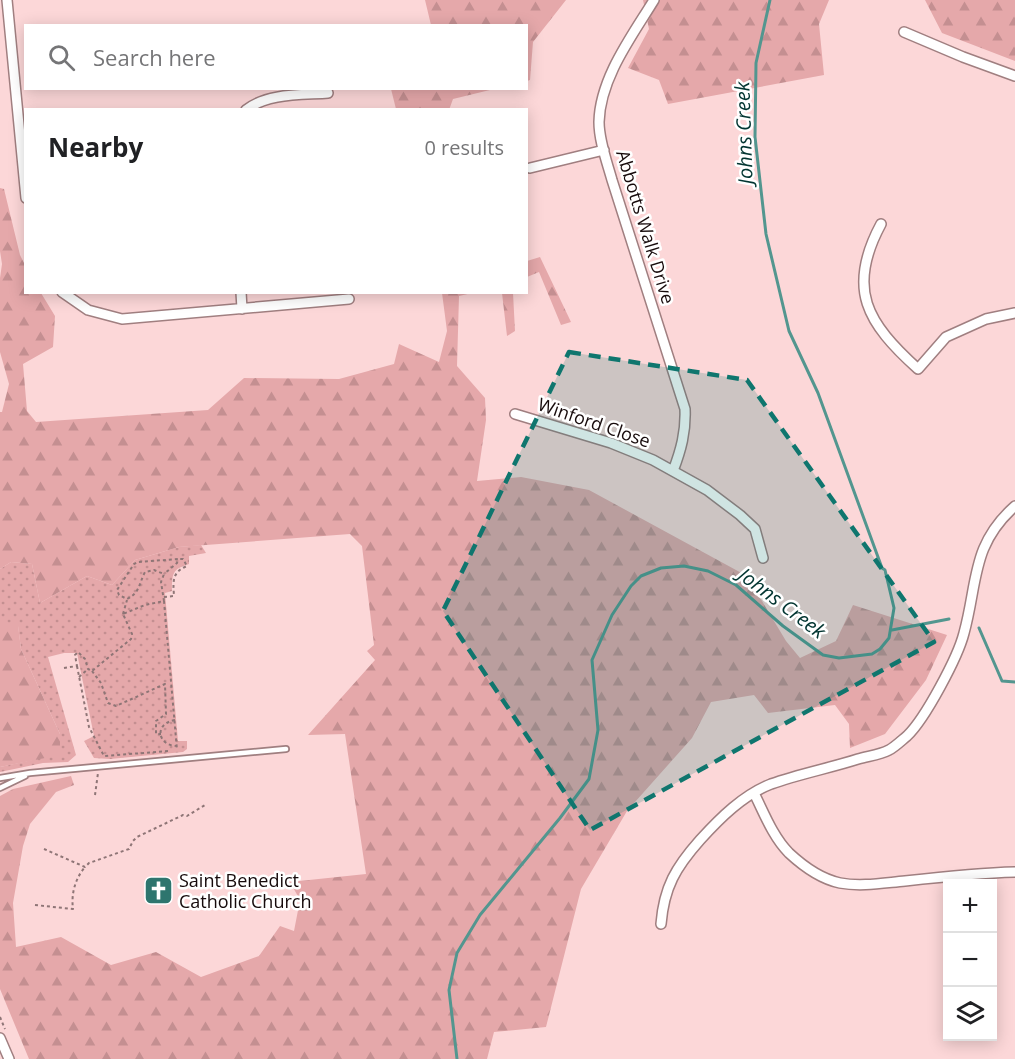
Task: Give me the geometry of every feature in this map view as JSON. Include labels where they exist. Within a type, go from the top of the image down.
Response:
[{"type":"street","points":[[6,0],[24,178]]},
{"type":"street","name":"Abbotts Walk Drive","points":[[654,0],[623,52],[604,92],[599,122],[604,150],[685,409],[683,444],[673,471]]},
{"type":"street","points":[[904,32],[1015,76]]},
{"type":"street","points":[[249,108],[260,101],[272,98],[328,93]]},
{"type":"street","points":[[530,168],[604,150]]},
{"type":"street","points":[[881,224],[870,243],[865,263],[862,278],[864,297],[873,319],[918,369],[946,337],[986,319],[1015,313]]},
{"type":"street","points":[[65,294],[88,310],[122,319],[349,299]]},
{"type":"street","points":[[241,294],[242,309]]},
{"type":"street","name":"Winford Close","points":[[515,414],[611,442],[653,460],[707,490],[755,529],[763,558]]},
{"type":"street","points":[[661,924],[663,904],[680,862],[717,821],[735,805],[769,785],[889,750],[908,735],[925,714],[964,635],[970,597],[984,544],[1004,516],[1015,506]]},
{"type":"street","points":[[754,793],[788,852],[807,868],[835,881],[863,885],[1015,872]]},
{"type":"street","points":[[0,1038],[9,1059]]},
{"type":"lane","points":[[0,778],[30,773],[286,749]]},
{"type":"lane","points":[[0,788],[30,773]]},
{"type":"path","points":[[161,734],[156,734],[156,721],[166,714],[165,684],[116,706],[108,703],[101,683],[88,669],[85,659],[78,652],[75,655],[89,727],[104,756],[178,750],[161,582],[164,574],[177,563],[178,559]]},
{"type":"path","points":[[123,615],[174,596],[173,578],[177,571],[187,566],[183,559],[134,564],[117,590],[119,595],[127,599]]},
{"type":"path","points":[[92,671],[131,639],[132,634],[123,615],[127,599],[136,593],[145,572],[154,570],[164,574]]},
{"type":"path","points":[[64,668],[77,666]]},
{"type":"path","points":[[79,677],[88,669]]},
{"type":"path","points":[[175,720],[163,723],[160,728],[165,743],[177,746]]},
{"type":"path","points":[[35,905],[73,909],[71,899],[74,889],[89,863],[129,849],[137,837],[183,815],[187,816],[205,805]]},
{"type":"path","points":[[44,849],[85,867]]},
{"type":"highlighted area","points":[[569,352],[747,380],[934,642],[590,830],[443,611]]},
{"type":"green space","points":[[425,0],[566,0],[533,42],[530,80],[528,81],[528,24],[431,24]]},
{"type":"green space","points":[[643,0],[829,0],[819,24],[824,75],[668,104],[659,80],[628,68],[649,29]]},
{"type":"green space","points":[[925,0],[1015,0],[1015,61],[942,33]]},
{"type":"green space","points":[[391,90],[490,90],[453,99],[450,108],[396,108]]},
{"type":"green space","points":[[0,188],[4,189],[24,263],[24,294],[42,294],[55,316],[53,347],[23,364],[27,411],[36,422],[208,410],[244,378],[339,379],[394,364],[399,344],[439,362],[447,331],[442,294],[468,294],[459,296],[457,366],[485,398],[486,420],[477,481],[521,477],[589,490],[747,576],[786,641],[800,658],[836,641],[853,605],[947,635],[926,680],[885,734],[850,748],[849,724],[835,705],[768,713],[754,695],[711,702],[692,738],[627,811],[581,889],[546,1027],[494,1032],[487,1059],[29,1059],[0,989],[0,796],[13,789],[71,776],[74,785],[56,792],[30,824],[23,846],[13,903],[16,947],[61,937],[111,965],[156,952],[201,977],[259,956],[280,926],[294,931],[300,900],[290,882],[366,874],[345,734],[308,735],[375,660],[367,651],[374,645],[362,546],[350,534],[179,547],[135,560],[112,585],[87,576],[40,603],[32,564],[11,562],[0,569],[0,412],[2,412],[9,384],[0,352],[2,264]]},
{"type":"green space","points":[[540,257],[571,322],[561,325],[539,272],[528,277],[528,261]]},
{"type":"green space","points":[[502,294],[513,294],[515,331],[507,336]]},
{"type":"green space","points":[[201,545],[206,553],[189,556],[189,564],[174,573],[172,591],[165,593],[178,741],[187,741],[187,749],[183,752],[110,759],[94,758],[84,741],[94,736],[77,653],[64,653],[48,657],[76,755],[68,762],[43,763],[0,772],[0,767],[60,754],[60,734],[21,649],[18,626],[0,625],[0,569],[11,562],[32,564],[40,603],[87,576],[112,585],[135,560],[179,547]]},
{"type":"green space","points":[[0,625],[18,625],[21,649],[60,734],[60,755],[0,767]]},
{"type":"waterway","name":"Johns Creek","points":[[457,1059],[449,990],[457,953],[480,915],[589,779],[598,730],[592,660],[612,615],[631,586],[641,576],[661,568],[684,566],[708,571],[736,585],[783,626],[823,655],[839,658],[872,654],[880,649],[889,638],[894,608],[885,570],[882,568],[818,393],[789,331],[766,234],[755,137],[756,63],[770,0]]},
{"type":"waterway","points":[[892,630],[949,619]]},
{"type":"waterway","points":[[979,628],[1002,681],[1015,682]]},
{"type":"place","name":"Saint Benedict Catholic Church","points":[[158,891]]}]
